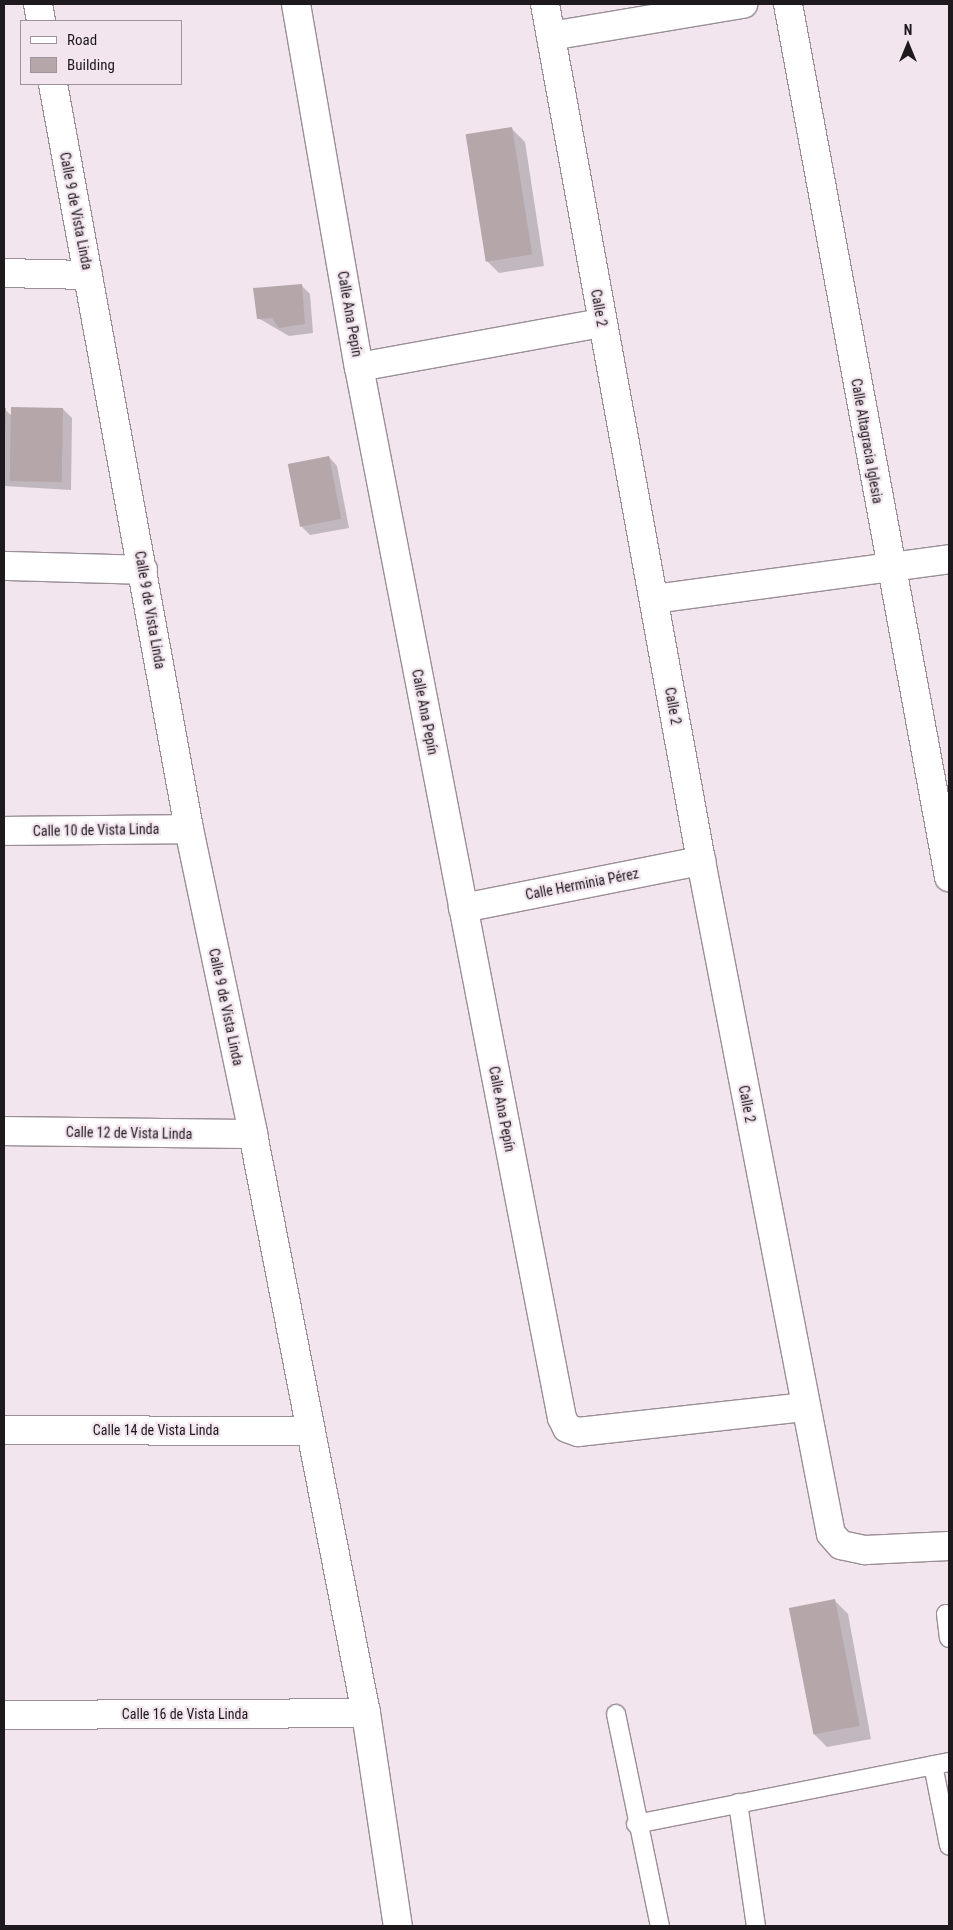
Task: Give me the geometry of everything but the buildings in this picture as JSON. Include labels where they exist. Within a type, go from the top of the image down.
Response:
[{"type":"street","points":[[38,4],[41,20]]},
{"type":"street","name":"Calle Ana Pepín","points":[[296,4],[359,367],[562,1418],[567,1428],[578,1432],[804,1407]]},
{"type":"street","name":"Calle 2","points":[[545,4],[701,861],[804,1407],[831,1534],[841,1545],[866,1550],[949,1546]]},
{"type":"street","points":[[551,36],[744,4]]},
{"type":"street","name":"Calle Altagracia Iglesia","points":[[788,4],[890,566],[949,877]]},
{"type":"street","name":"Calle 9 de Vista Linda","points":[[53,85],[143,570],[188,829],[254,1134],[308,1431],[366,1714],[398,1926]]},
{"type":"street","points":[[4,273],[88,276]]},
{"type":"street","points":[[359,367],[602,323]]},
{"type":"street","points":[[654,599],[949,559]]},
{"type":"street","points":[[4,566],[143,570]]},
{"type":"street","name":"Calle 10 de Vista Linda","points":[[4,831],[188,829]]},
{"type":"street","name":"Calle Herminia Pérez","points":[[463,908],[701,861]]},
{"type":"street","name":"Calle 12 de Vista Linda","points":[[4,1132],[254,1134]]},
{"type":"street","name":"Calle 14 de Vista Linda","points":[[4,1430],[308,1431]]},
{"type":"street","name":"Calle 16 de Vista Linda","points":[[4,1715],[366,1714]]},
{"type":"lane","points":[[946,1614],[949,1638]]},
{"type":"lane","points":[[616,1714],[636,1824],[660,1926]]},
{"type":"lane","points":[[636,1824],[941,1764],[949,1845]]},
{"type":"lane","points":[[738,1803],[756,1926]]}]
